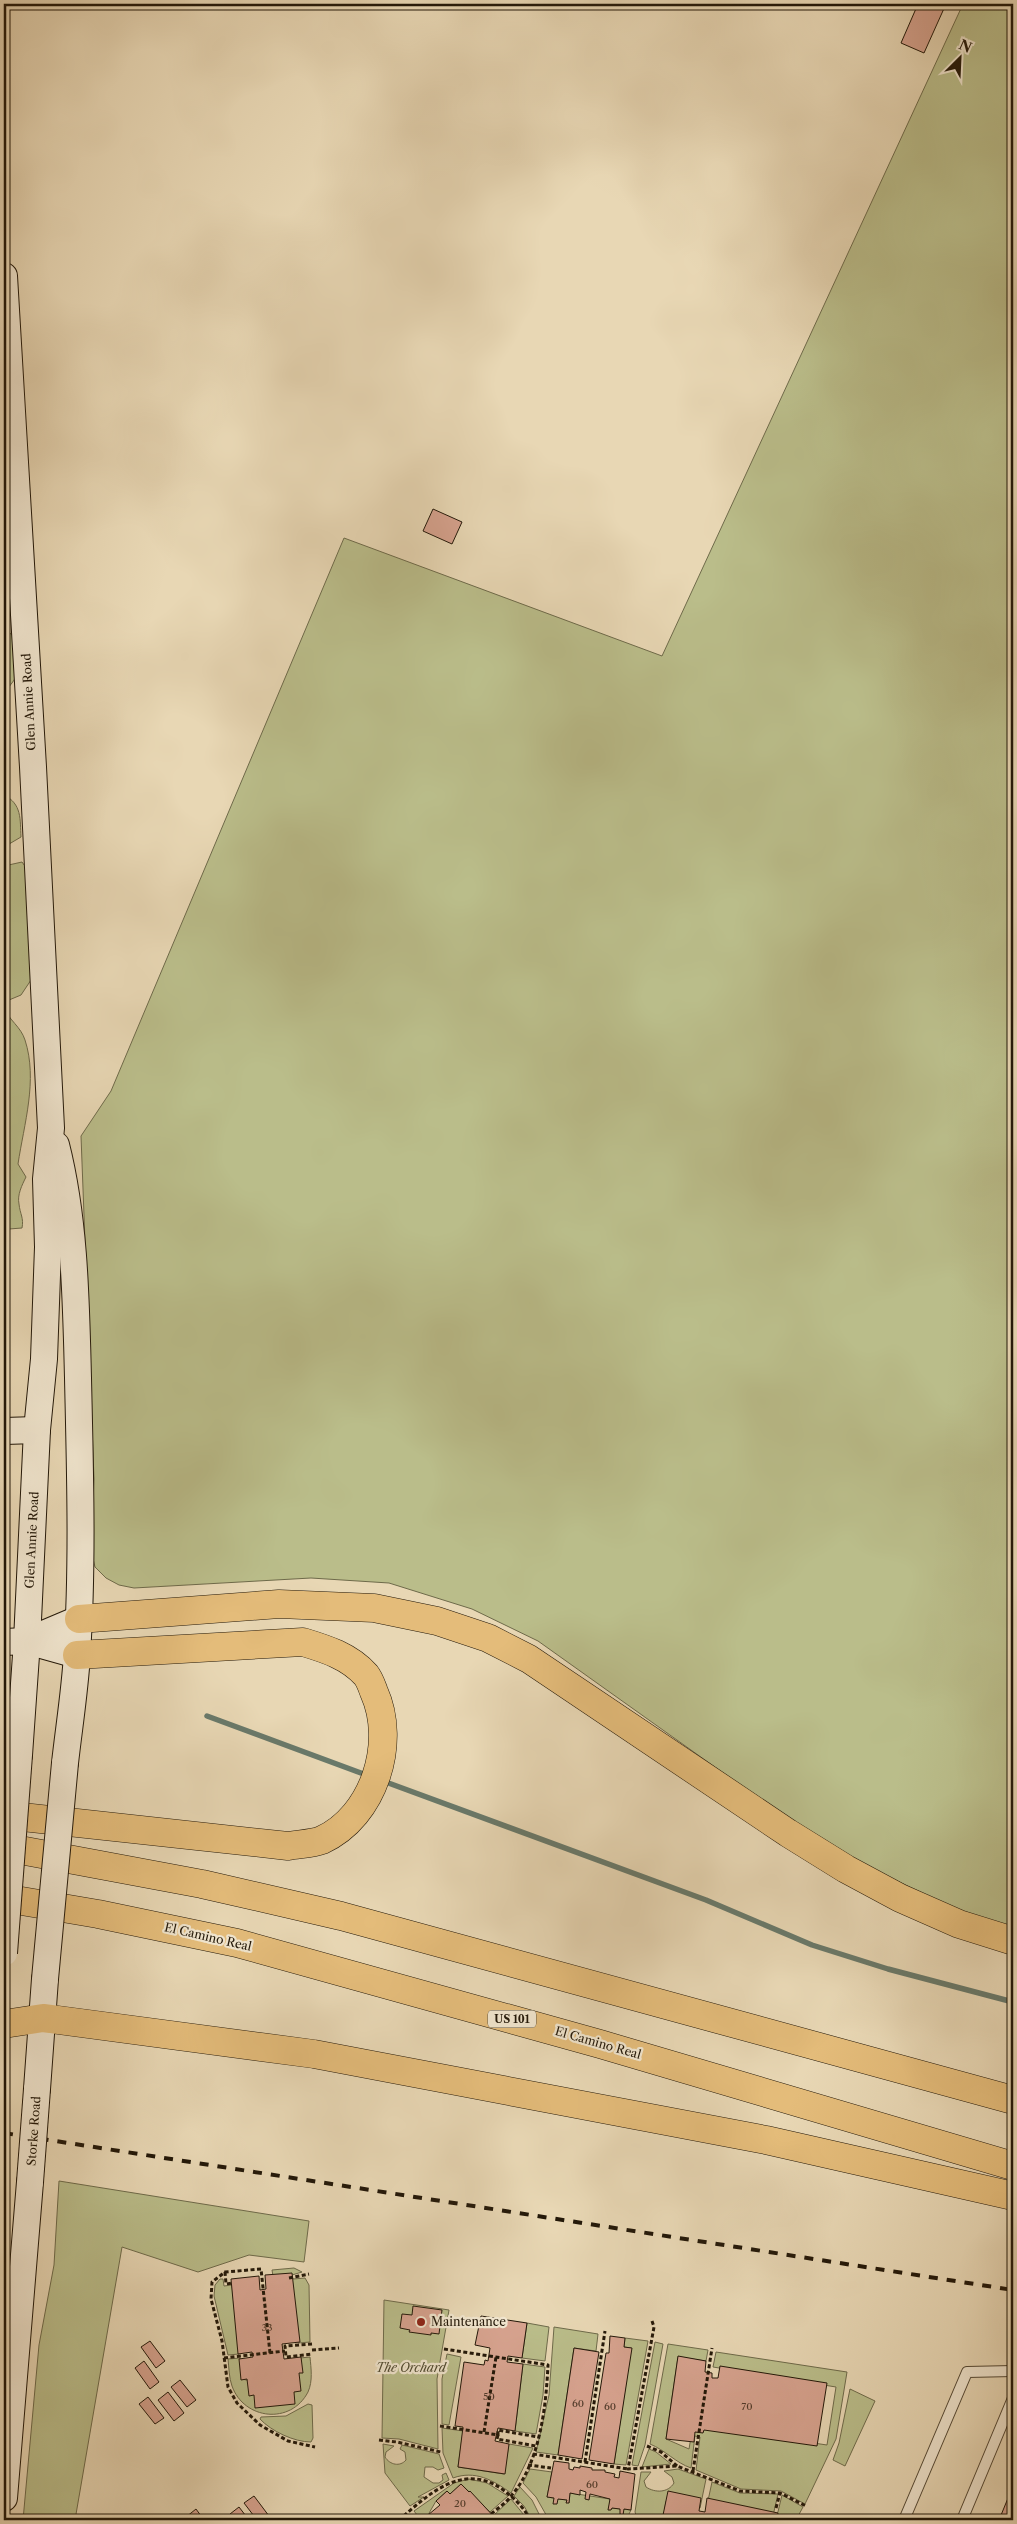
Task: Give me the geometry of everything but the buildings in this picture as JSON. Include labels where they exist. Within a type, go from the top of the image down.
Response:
[{"type":"highway","points":[[78,1619],[279,1604],[374,1608],[445,1624],[488,1638],[529,1659],[788,1833],[846,1869],[900,1898],[959,1924],[1013,1941]]},
{"type":"highway","points":[[4,1815],[288,1846],[321,1840],[344,1825],[364,1801],[378,1775],[383,1752],[384,1730],[381,1712],[366,1676],[336,1652],[302,1642],[77,1655]]},
{"type":"highway","points":[[4,1847],[193,1882],[341,1916],[1013,2100]]},
{"type":"highway","name":"El Camino Real","points":[[4,1898],[98,1914],[237,1943],[600,2044],[1013,2166]]},
{"type":"highway","points":[[4,2024],[43,2018],[314,2054],[766,2140],[1013,2196]]},
{"type":"main road","name":"Glen Annie Road","points":[[4,276],[34,787],[51,1128],[46,1179],[46,1316],[37,1430],[15,1641],[19,1755],[4,1953]]},
{"type":"main road","name":"Glen Annie Road","points":[[51,1128],[65,1181],[76,1322],[79,1428],[77,1655],[65,1763]]},
{"type":"main road","points":[[4,1431],[37,1430]]},
{"type":"main road","points":[[15,1641],[78,1619]]},
{"type":"main road","points":[[15,1641],[77,1655]]},
{"type":"main road","name":"Storke Road","points":[[4,2498],[45,1979],[65,1763]]},
{"type":"lane","points":[[904,2520],[967,2372],[1013,2372]]},
{"type":"lane","points":[[962,2520],[1013,2398]]},
{"type":"path","points":[[270,2353],[261,2269],[225,2272],[212,2282],[210,2292],[228,2387],[237,2403],[260,2425],[288,2440],[315,2447]]},
{"type":"path","points":[[225,2272],[226,2284],[233,2283]]},
{"type":"path","points":[[289,2278],[309,2274]]},
{"type":"path","points":[[628,2469],[653,2333],[652,2321]]},
{"type":"path","points":[[585,2462],[606,2331]]},
{"type":"path","points":[[312,2344],[285,2346],[286,2357],[339,2348]]},
{"type":"path","points":[[693,2471],[712,2348]]},
{"type":"path","points":[[444,2350],[548,2365],[546,2395],[536,2446],[528,2466],[511,2496],[492,2514]]},
{"type":"path","points":[[224,2358],[285,2351]]},
{"type":"path","points":[[484,2432],[496,2357]]},
{"type":"path","points":[[440,2426],[498,2435]]},
{"type":"path","points":[[536,2446],[497,2439],[498,2430],[538,2437]]},
{"type":"path","points":[[379,2440],[441,2452]]},
{"type":"path","points":[[647,2446],[661,2452],[677,2466]]},
{"type":"path","points":[[532,2454],[628,2469],[677,2466],[740,2490],[780,2493],[806,2506]]},
{"type":"path","points":[[528,2466],[551,2468]]},
{"type":"path","points":[[399,2520],[444,2487],[461,2478],[469,2477],[488,2481],[511,2496],[523,2508],[530,2520]]},
{"type":"path","points":[[776,2508],[780,2493]]},
{"type":"green space","points":[[963,4],[1013,4],[1013,1929],[947,1905],[860,1863],[778,1812],[538,1641],[472,1609],[389,1583],[311,1578],[134,1588],[119,1585],[106,1578],[95,1567],[91,1550],[94,1479],[81,1136],[111,1091],[344,538],[662,656]]},
{"type":"green space","points":[[4,623],[6,632],[14,635],[19,666],[15,678],[4,692]]},
{"type":"green space","points":[[4,795],[17,807],[20,818],[21,837],[4,847]]},
{"type":"green space","points":[[22,862],[27,869],[31,980],[21,995],[9,1000],[4,1008],[4,866]]},
{"type":"green space","points":[[4,1008],[23,1035],[29,1055],[30,1071],[29,1102],[18,1164],[26,1177],[19,1197],[22,1228],[9,1229],[4,1227]]},
{"type":"green space","points":[[59,2181],[309,2221],[304,2262],[249,2255],[198,2272],[122,2247],[75,2520],[23,2520],[39,2345],[54,2265]]},
{"type":"green space","points":[[294,2268],[302,2272],[292,2275],[293,2279],[305,2278],[309,2285],[310,2342],[298,2343],[291,2275],[273,2276],[272,2270]]},
{"type":"green space","points":[[220,2279],[223,2279],[224,2286],[232,2285],[239,2354],[228,2355],[214,2296],[215,2285]]},
{"type":"green space","name":"The Orchard","points":[[384,2300],[449,2310],[437,2379],[438,2449],[399,2439],[382,2438]]},
{"type":"green space","points":[[527,2323],[549,2327],[545,2361],[522,2358]]},
{"type":"green space","points":[[554,2327],[598,2334],[596,2351],[574,2348],[558,2455],[536,2452],[549,2395]]},
{"type":"green space","points":[[625,2338],[648,2341],[626,2465],[614,2464],[631,2348],[624,2347]]},
{"type":"green space","points":[[655,2342],[663,2344],[645,2445],[638,2466],[632,2465]]},
{"type":"green space","points":[[668,2344],[708,2350],[706,2361],[678,2357],[666,2439],[689,2449],[693,2425],[827,2445],[836,2387],[713,2367],[716,2352],[847,2372],[836,2439],[805,2504],[781,2491],[741,2489],[696,2470],[700,2437],[695,2436],[691,2468],[650,2444]]},
{"type":"green space","points":[[447,2354],[461,2357],[449,2425],[442,2424],[442,2379]]},
{"type":"green space","points":[[310,2357],[310,2388],[300,2403],[291,2410],[280,2414],[257,2412],[238,2397],[232,2386],[228,2359],[240,2358],[242,2379],[293,2391],[300,2358]]},
{"type":"green space","points":[[523,2364],[545,2367],[543,2395],[536,2434],[515,2431]]},
{"type":"green space","points":[[850,2389],[875,2401],[845,2466],[833,2460],[839,2443]]},
{"type":"green space","points":[[308,2404],[312,2405],[313,2438],[311,2442],[304,2442],[283,2435],[270,2428],[260,2419],[261,2417],[286,2416]]},
{"type":"green space","points":[[442,2428],[463,2431],[458,2467],[504,2474],[509,2444],[533,2448],[511,2493],[491,2480],[484,2478],[469,2475],[453,2478],[443,2453]]},
{"type":"green space","points":[[383,2444],[394,2446],[386,2452],[385,2457],[395,2464],[401,2464],[406,2460],[405,2452],[400,2449],[402,2445],[439,2454],[444,2468],[438,2470],[433,2467],[425,2467],[424,2477],[433,2483],[439,2483],[443,2480],[442,2475],[446,2473],[449,2480],[418,2497],[424,2497],[410,2506],[385,2473]]},
{"type":"green space","points":[[649,2449],[656,2452],[671,2464],[642,2467]]},
{"type":"green space","points":[[530,2469],[552,2472],[547,2497],[567,2500],[569,2503],[570,2493],[610,2499],[609,2510],[612,2508],[631,2510],[626,2520],[549,2520],[536,2497],[523,2483]]},
{"type":"green space","points":[[678,2469],[706,2479],[700,2508],[666,2501],[663,2520],[638,2520],[635,2512],[641,2472],[651,2472],[644,2481],[646,2487],[661,2491],[668,2489],[674,2483],[672,2477],[664,2471]]},
{"type":"green space","points":[[469,2479],[487,2483],[508,2496],[490,2512],[461,2484],[450,2494],[447,2491],[436,2501],[428,2515],[431,2520],[421,2520],[414,2511],[454,2483]]},
{"type":"green space","points":[[712,2482],[740,2493],[778,2494],[772,2520],[757,2520],[706,2510]]},
{"type":"green space","points":[[520,2487],[532,2500],[542,2520],[532,2520],[524,2506],[514,2496]]},
{"type":"green space","points":[[782,2495],[803,2507],[796,2520],[776,2520]]},
{"type":"green space","points":[[511,2499],[528,2520],[497,2520],[493,2516]]},
{"type":"waterway","points":[[207,1716],[369,1776]]},
{"type":"waterway","points":[[383,1781],[706,1900],[812,1945],[888,1969],[1013,2002]]},
{"type":"railway","points":[[4,2133],[1013,2290]]},
{"type":"place","name":"Maintenance","points":[[421,2322]]}]
